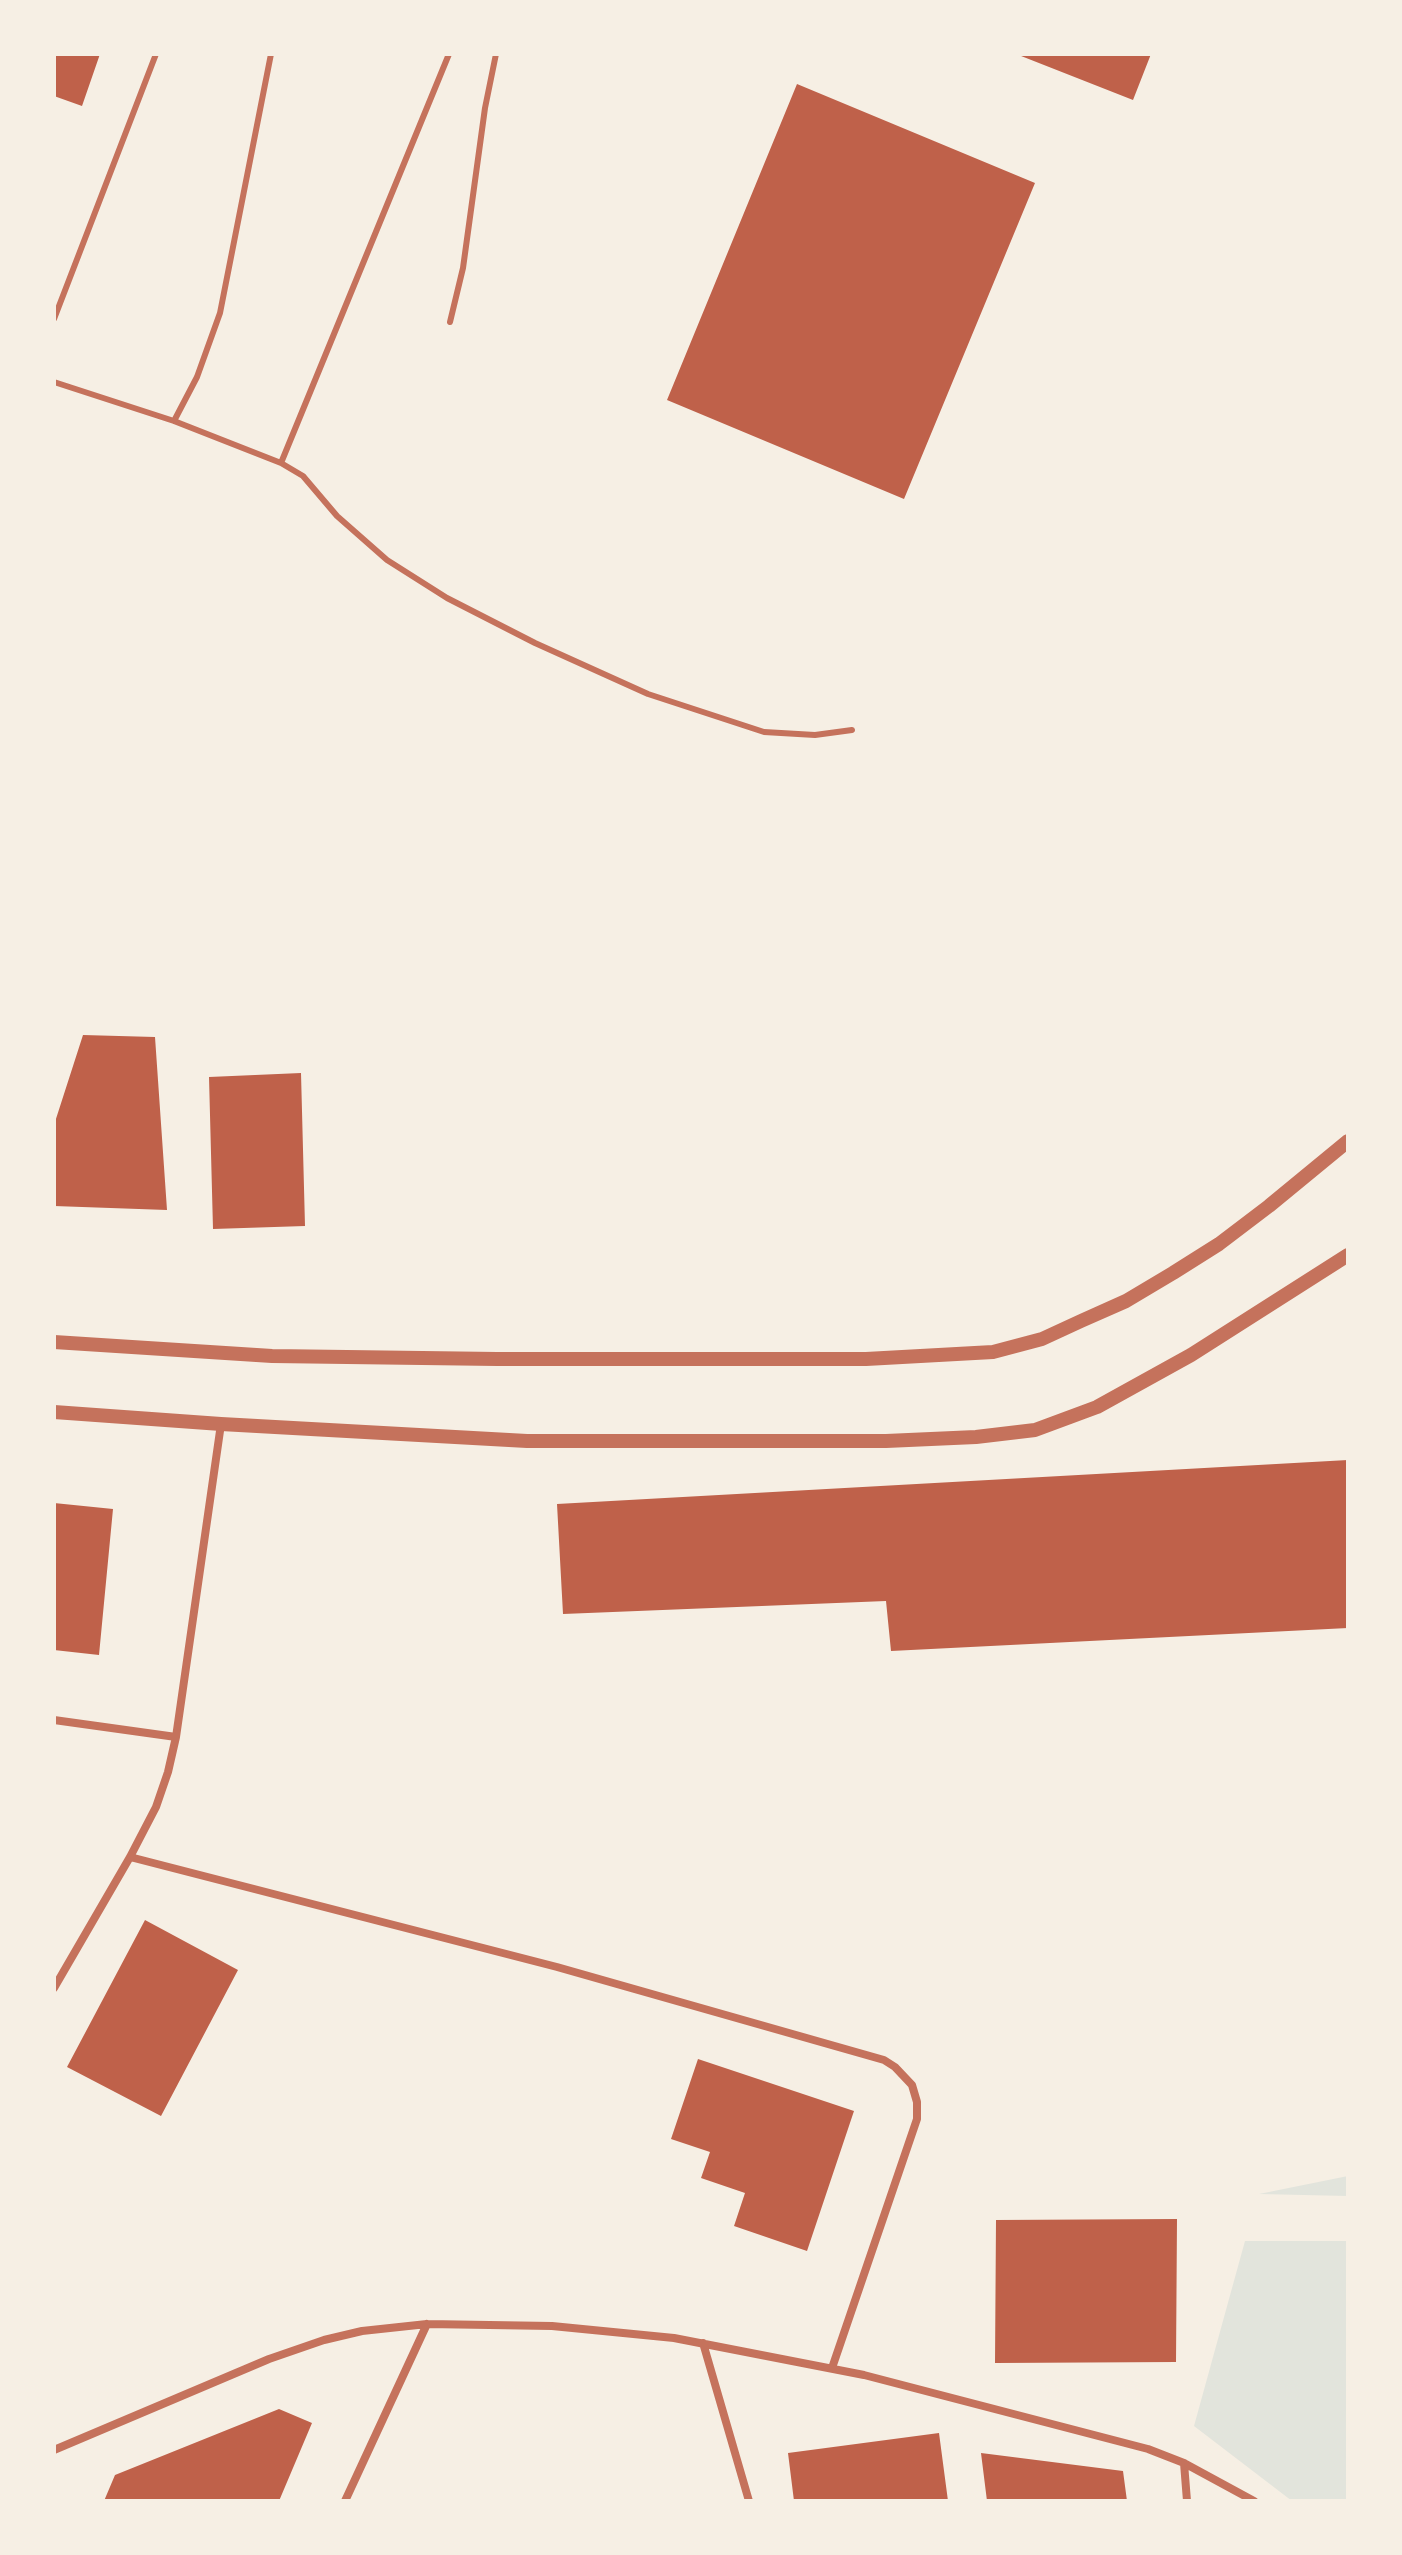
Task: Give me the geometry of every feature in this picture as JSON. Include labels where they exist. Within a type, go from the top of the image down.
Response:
[{"type":"street","points":[[54,1342],[272,1356],[497,1359],[866,1359],[993,1352],[1042,1339],[1126,1301],[1162,1280],[1232,1234],[1348,1141]]},
{"type":"street","points":[[54,1412],[527,1441],[886,1441],[976,1437],[1035,1430],[1070,1419],[1128,1392],[1215,1341],[1348,1255]]},
{"type":"street","points":[[54,1988],[130,1857],[156,1807],[168,1772],[176,1737],[221,1424]]},
{"type":"street","points":[[54,1720],[176,1737]]},
{"type":"street","points":[[130,1857],[557,1967],[884,2060],[895,2067],[912,2085],[917,2102],[917,2119],[832,2368]]},
{"type":"street","points":[[345,2501],[427,2324]]},
{"type":"street","points":[[54,2450],[269,2359],[324,2340],[362,2331],[427,2324],[552,2326],[703,2343],[832,2368],[1148,2449],[1184,2463],[1254,2501]]},
{"type":"street","points":[[703,2343],[749,2501]]},
{"type":"street","points":[[1184,2463],[1187,2501]]},
{"type":"lane","points":[[54,319],[156,54]]},
{"type":"lane","points":[[174,421],[197,377],[220,313],[271,54]]},
{"type":"lane","points":[[281,463],[449,54]]},
{"type":"lane","points":[[450,322],[463,268],[485,108],[496,54]]},
{"type":"lane","points":[[54,382],[174,421],[281,463],[303,476],[337,516],[387,560],[447,598],[535,643],[648,694],[764,732],[815,735],[852,730]]},
{"type":"shaded area","points":[[1348,2176],[1348,2196],[1259,2194]]},
{"type":"shaded area","points":[[1245,2241],[1348,2241],[1348,2501],[1292,2501],[1194,2426]]},
{"type":"building","points":[[54,54],[100,54],[82,106],[54,96]]},
{"type":"building","points":[[1016,54],[1151,54],[1133,100]]},
{"type":"building","points":[[797,84],[1035,183],[904,499],[667,400]]},
{"type":"building","points":[[83,1035],[155,1037],[167,1210],[54,1206],[54,1125]]},
{"type":"building","points":[[301,1073],[305,1226],[213,1229],[209,1077]]},
{"type":"building","points":[[1348,1460],[1348,1628],[891,1651],[886,1601],[563,1614],[557,1504]]},
{"type":"building","points":[[54,1503],[113,1509],[99,1655],[54,1650]]},
{"type":"building","points":[[145,1920],[238,1970],[161,2116],[67,2067]]},
{"type":"building","points":[[698,2059],[854,2111],[807,2251],[734,2226],[745,2193],[701,2178],[710,2152],[671,2139]]},
{"type":"building","points":[[1177,2219],[1176,2362],[995,2363],[996,2220]]},
{"type":"building","points":[[279,2409],[312,2423],[279,2501],[104,2501],[115,2475]]},
{"type":"building","points":[[939,2433],[948,2501],[794,2501],[788,2453]]},
{"type":"building","points":[[981,2453],[1123,2471],[1127,2501],[987,2501]]}]
